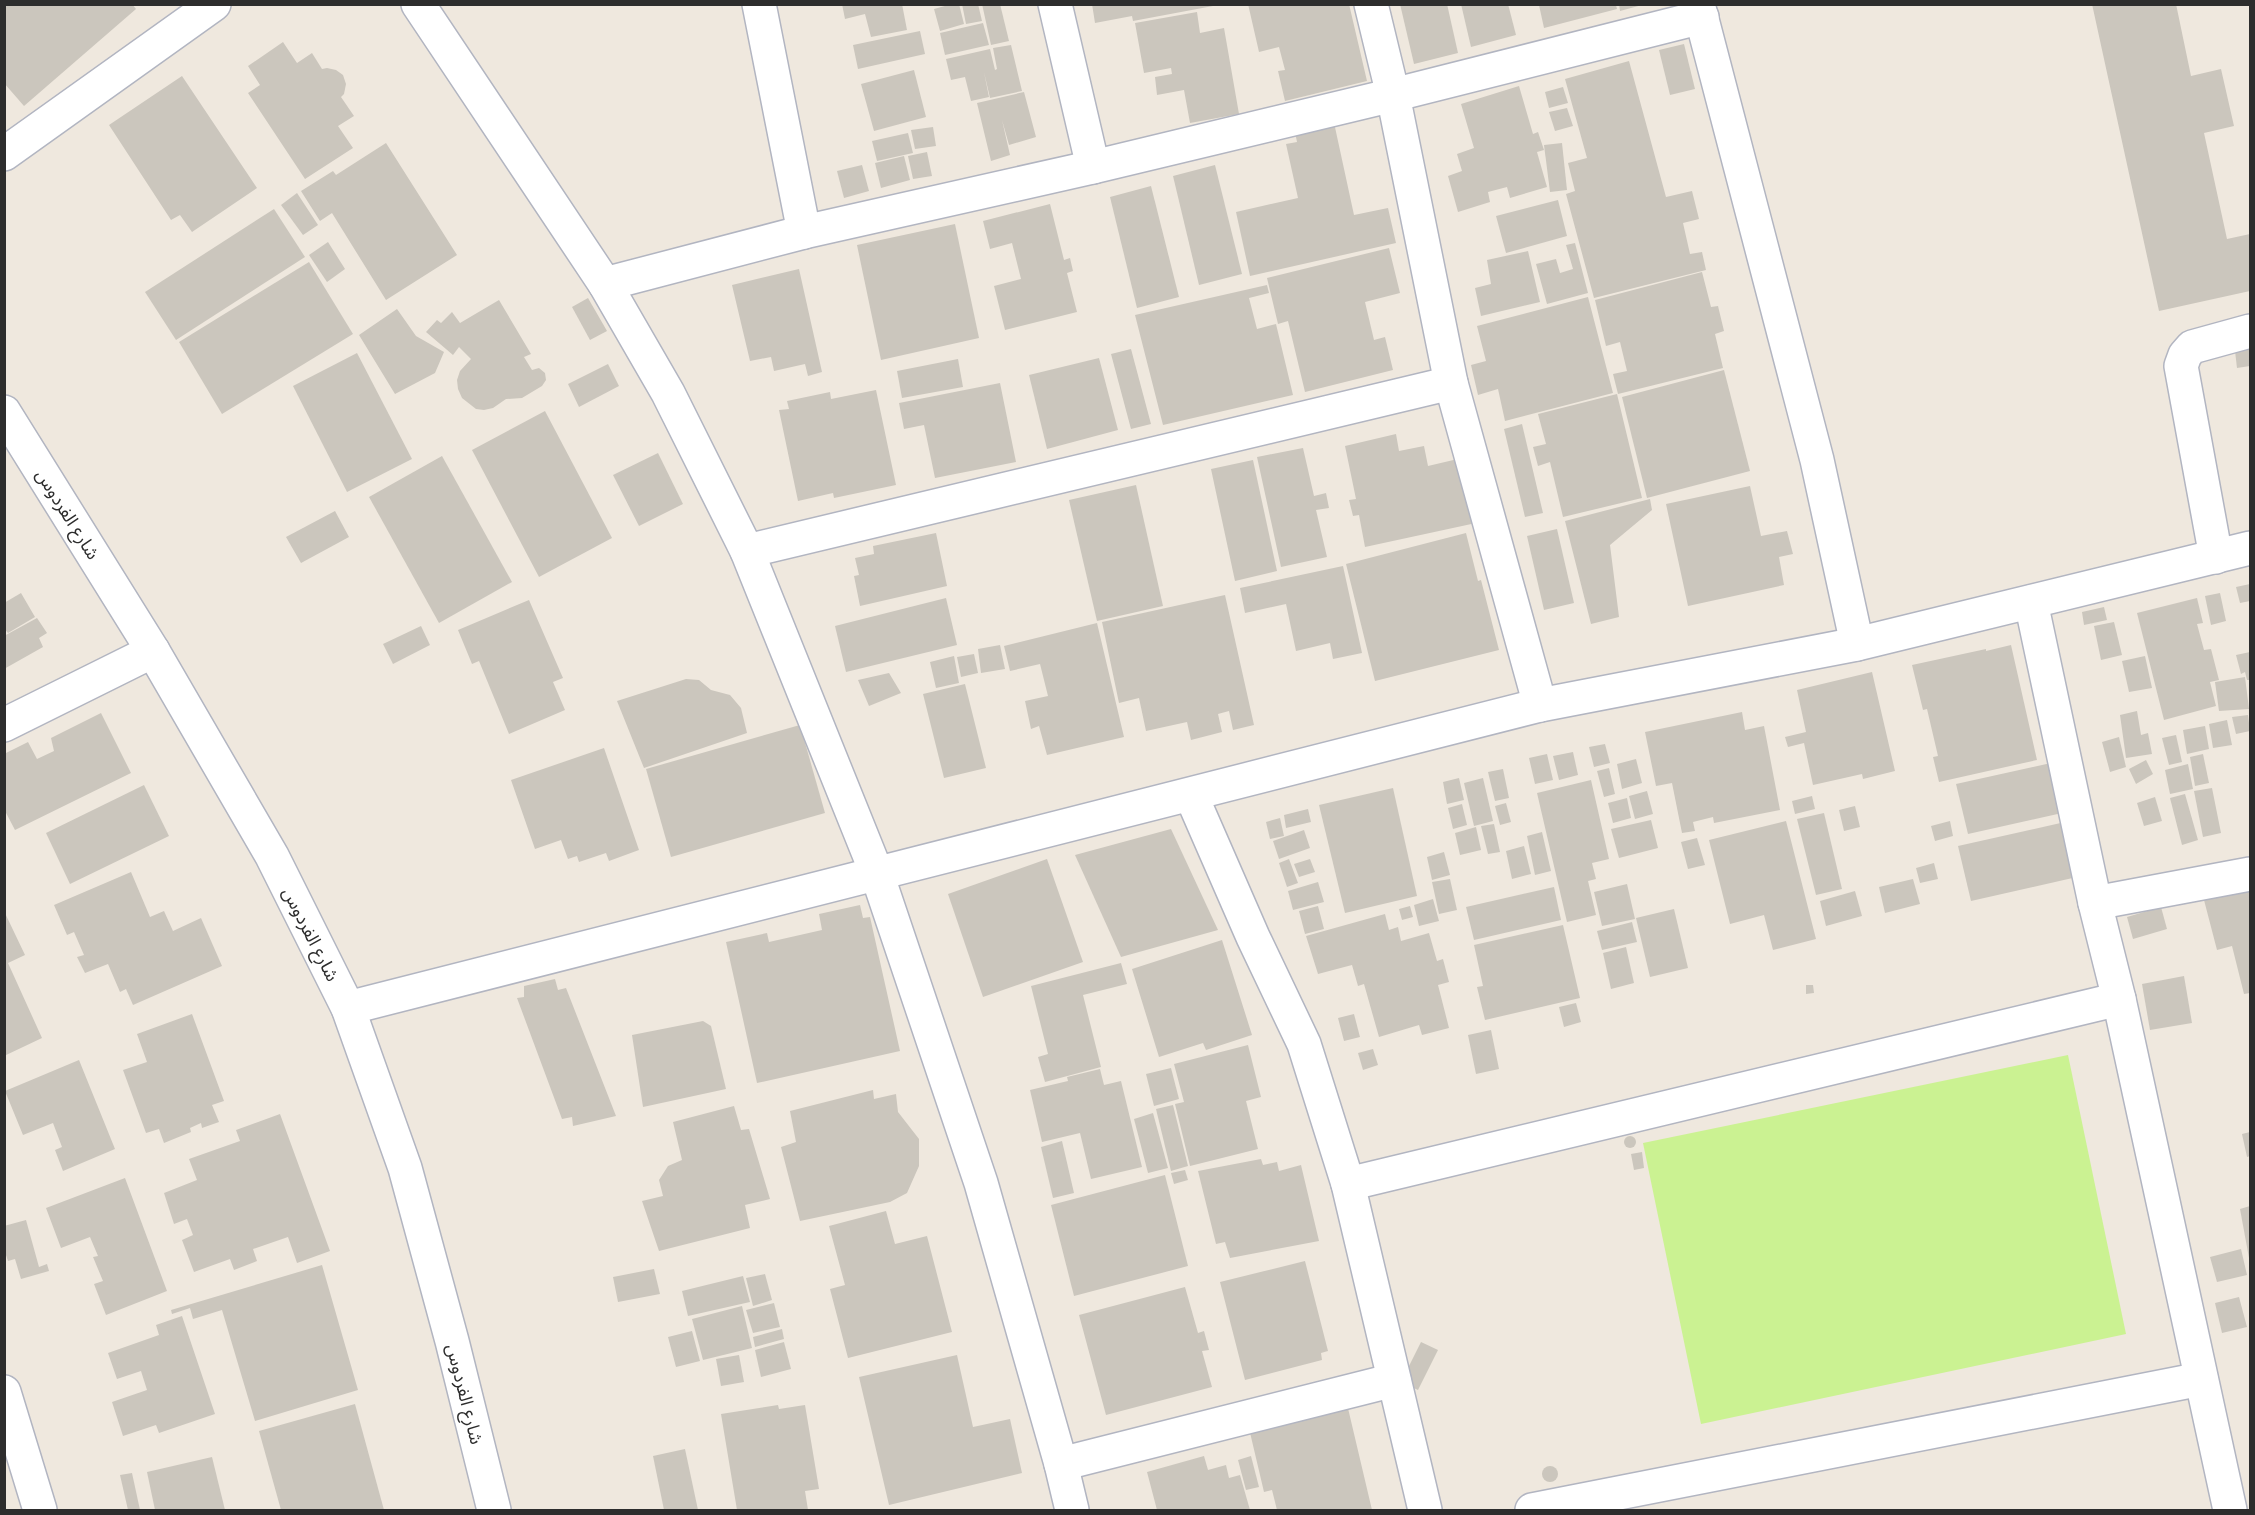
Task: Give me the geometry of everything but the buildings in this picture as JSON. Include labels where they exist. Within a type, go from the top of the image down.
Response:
[{"type":"street","points":[[4,154],[214,4]]},
{"type":"street","points":[[418,4],[605,284],[668,393],[747,551],[877,874],[981,1183],[1072,1510]]},
{"type":"street","points":[[759,4],[804,232]]},
{"type":"street","points":[[1055,4],[1093,167]]},
{"type":"street","points":[[1371,4],[1393,95],[1451,383],[1540,705]]},
{"type":"street","points":[[605,284],[804,232],[1093,167],[1393,95],[1700,11],[1817,460],[1857,644]]},
{"type":"street","points":[[2216,557],[2181,366],[2192,346],[2250,331]]},
{"type":"street","points":[[747,551],[1451,383]]},
{"type":"street","name":"شارع الفردوس","points":[[4,412],[153,651],[272,856],[348,1008],[405,1168],[452,1341],[494,1510]]},
{"type":"street","points":[[348,1008],[1540,705],[1857,644],[2250,548]]},
{"type":"street","points":[[2031,602],[2230,1510]]},
{"type":"street","points":[[4,726],[153,651]]},
{"type":"street","points":[[1191,795],[1304,1044],[1348,1184],[1425,1510]]},
{"type":"street","points":[[2096,903],[2250,874]]},
{"type":"street","points":[[1348,1184],[2118,999]]},
{"type":"street","points":[[1532,1510],[2201,1378]]},
{"type":"street","points":[[1061,1464],[1394,1380]]},
{"type":"street","points":[[4,1392],[40,1510]]},
{"type":"green space","points":[[2068,1055],[2126,1334],[1701,1424],[1643,1143]]}]
